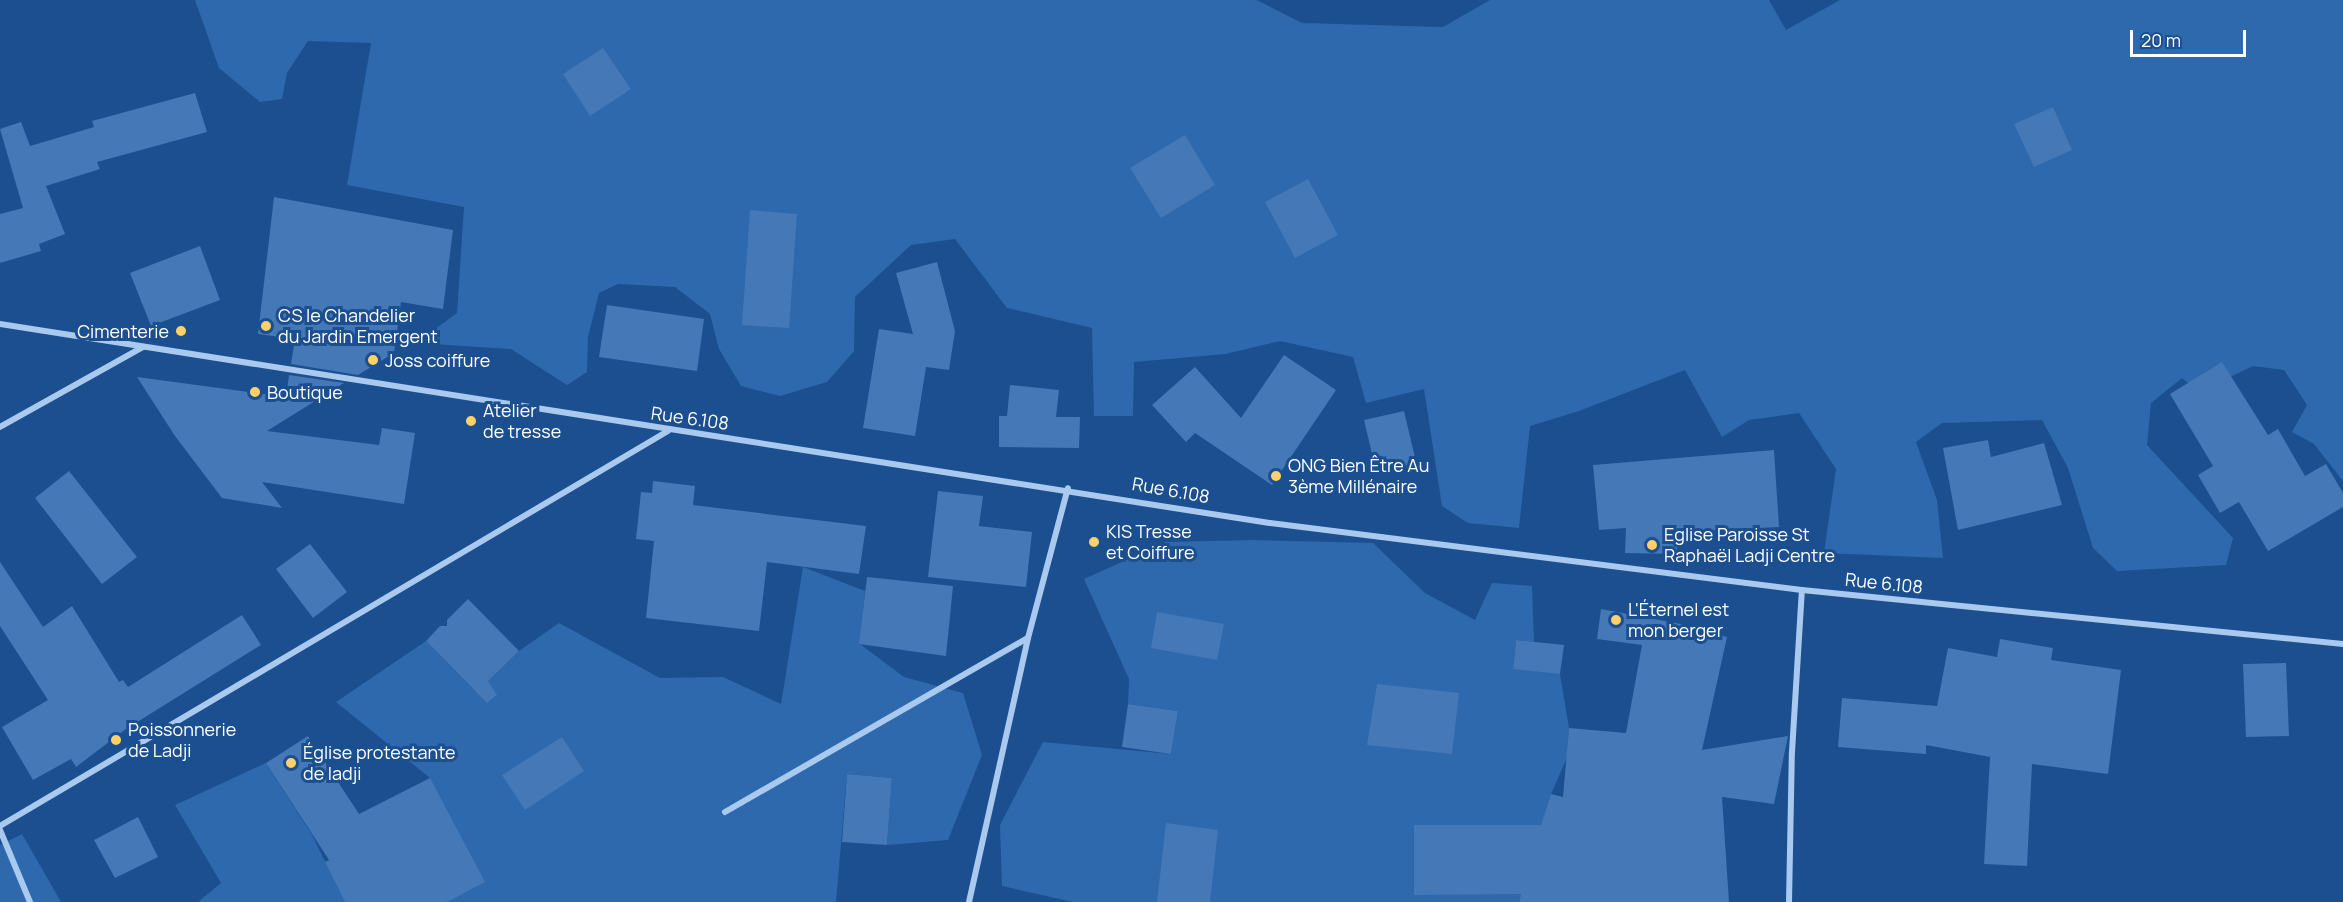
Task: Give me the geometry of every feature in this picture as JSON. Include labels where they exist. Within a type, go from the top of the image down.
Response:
[{"type":"street","name":"Rue 6.108","points":[[0,324],[669,430],[1068,488],[1270,523],[1802,590],[2343,644]]},
{"type":"street","points":[[0,427],[144,347]]},
{"type":"street","points":[[30,902],[0,828],[669,430]]},
{"type":"street","points":[[969,902],[1028,638],[1068,488]]},
{"type":"street","points":[[1789,902],[1791,753],[1802,590]]},
{"type":"street","points":[[725,812],[1028,638]]},
{"type":"shaded area","points":[[195,0],[1257,0],[1302,23],[1443,27],[1490,0],[1769,0],[1786,30],[1840,0],[2343,0],[2343,481],[2314,444],[2292,432],[2307,405],[2284,370],[2253,366],[2199,392],[2182,378],[2151,403],[2147,445],[2233,538],[2226,565],[2117,571],[2093,548],[2068,468],[2042,420],[1942,423],[1916,442],[1937,500],[1943,558],[1824,553],[1836,469],[1799,413],[1749,420],[1722,437],[1685,370],[1579,411],[1530,426],[1519,528],[1468,523],[1442,506],[1424,389],[1366,403],[1353,357],[1280,341],[1225,354],[1134,362],[1133,416],[1094,416],[1092,328],[1007,308],[955,239],[911,245],[855,297],[854,351],[827,382],[780,396],[741,386],[719,349],[710,314],[675,287],[618,284],[599,293],[588,337],[587,372],[567,385],[511,349],[416,343],[457,313],[464,207],[347,185],[371,43],[308,41],[287,73],[282,99],[260,102],[219,68]]},
{"type":"shaded area","points":[[1252,540],[1373,543],[1425,593],[1475,620],[1492,583],[1532,586],[1534,642],[1516,640],[1513,668],[1560,674],[1569,728],[1567,758],[1551,794],[1519,902],[1073,902],[1002,886],[1000,825],[1043,742],[1171,754],[1178,711],[1128,704],[1129,679],[1084,579],[1166,542]]},
{"type":"shaded area","points":[[803,567],[865,591],[860,644],[904,677],[963,693],[982,755],[948,840],[887,845],[892,778],[847,774],[836,902],[447,902],[430,778],[336,702],[426,641],[476,692],[519,651],[559,623],[660,678],[723,677],[781,704]]},
{"type":"shaded area","points":[[266,763],[312,835],[345,902],[198,902],[221,883],[175,805]]},
{"type":"shaded area","points":[[22,834],[61,902],[0,902],[0,845]]},
{"type":"building","points":[[603,48],[631,89],[590,116],[563,74]]},
{"type":"building","points":[[195,93],[207,132],[97,162],[100,169],[46,186],[65,234],[39,244],[41,251],[0,263],[0,214],[23,208],[0,129],[21,122],[30,146],[94,127],[92,121]]},
{"type":"building","points":[[2053,107],[2072,150],[2034,167],[2014,124]]},
{"type":"building","points":[[1185,135],[1215,185],[1161,218],[1130,168]]},
{"type":"building","points":[[1308,179],[1338,235],[1295,258],[1265,202]]},
{"type":"building","points":[[274,197],[453,230],[443,309],[401,302],[394,353],[358,375],[291,364],[295,339],[258,334]]},
{"type":"building","points":[[750,210],[797,214],[789,328],[742,325]]},
{"type":"building","points":[[200,246],[220,300],[151,326],[130,273]]},
{"type":"building","points":[[937,262],[955,331],[949,370],[926,367],[915,436],[863,428],[879,329],[913,334],[896,273]]},
{"type":"building","points":[[607,305],[704,319],[697,371],[599,357]]},
{"type":"building","points":[[1284,355],[1336,390],[1272,485],[1195,433],[1186,442],[1152,405],[1195,367],[1241,418]]},
{"type":"building","points":[[2222,362],[2268,435],[2278,429],[2305,476],[2326,464],[2343,493],[2343,507],[2268,551],[2239,502],[2220,513],[2198,475],[2213,466],[2170,394]]},
{"type":"building","points":[[289,375],[344,383],[267,431],[379,445],[382,428],[415,433],[404,504],[262,482],[282,508],[222,498],[175,436],[137,377],[286,397]]},
{"type":"building","points":[[1010,385],[1059,390],[1056,417],[1080,417],[1079,448],[999,447],[999,416],[1007,416]]},
{"type":"building","points":[[1404,411],[1417,466],[1377,475],[1364,420]]},
{"type":"building","points":[[1988,440],[1991,457],[2044,443],[2062,505],[1958,530],[1943,448]]},
{"type":"building","points":[[1774,450],[1779,527],[1677,532],[1677,554],[1625,553],[1626,528],[1599,530],[1593,465]]},
{"type":"building","points":[[69,471],[137,557],[102,584],[35,498]]},
{"type":"building","points":[[653,481],[695,486],[693,505],[866,526],[859,574],[767,562],[759,631],[646,618],[654,541],[636,539],[641,492],[652,493]]},
{"type":"building","points":[[938,491],[983,496],[979,526],[1032,532],[1026,587],[928,577]]},
{"type":"building","points":[[310,544],[347,592],[313,618],[276,569]]},
{"type":"building","points":[[0,562],[43,627],[72,606],[119,682],[123,680],[128,687],[242,615],[261,645],[126,729],[76,767],[71,759],[33,780],[2,727],[48,700],[0,626]]},
{"type":"building","points":[[867,577],[953,586],[946,656],[859,644]]},
{"type":"building","points":[[468,599],[519,651],[488,681],[497,695],[487,703],[426,641],[440,626],[447,626],[447,620]]},
{"type":"building","points":[[1601,609],[1707,629],[1706,632],[1727,637],[1702,750],[1788,736],[1774,804],[1722,797],[1729,902],[1519,902],[1521,894],[1414,895],[1414,825],[1541,825],[1551,794],[1563,797],[1569,728],[1626,733],[1642,645],[1597,639]]},
{"type":"building","points":[[1157,612],[1224,624],[1217,660],[1151,648]]},
{"type":"building","points":[[2000,639],[2053,648],[2051,660],[2121,670],[2108,774],[2032,764],[2027,866],[1984,864],[1990,757],[1926,745],[1926,754],[1838,747],[1842,698],[1937,706],[1948,648],[1997,657]]},
{"type":"building","points":[[1516,640],[1564,645],[1560,674],[1513,669]]},
{"type":"building","points":[[2286,663],[2289,736],[2246,737],[2243,664]]},
{"type":"building","points":[[1377,684],[1459,693],[1452,754],[1367,745]]},
{"type":"building","points":[[1128,704],[1178,711],[1171,754],[1122,747]]},
{"type":"building","points":[[308,736],[359,814],[430,778],[485,882],[447,902],[345,902],[325,862],[329,860],[266,763]]},
{"type":"building","points":[[562,737],[584,771],[525,810],[502,775]]},
{"type":"building","points":[[847,774],[892,778],[887,845],[842,842]]},
{"type":"building","points":[[138,817],[158,857],[115,878],[94,840]]},
{"type":"building","points":[[1166,823],[1218,830],[1210,902],[1157,902]]},
{"type":"place","name":"CS le Chandelier du Jardin Emergent","points":[[266,326]]},
{"type":"place","name":"Cimenterie","points":[[181,331]]},
{"type":"place","name":"Joss coiffure","points":[[373,360]]},
{"type":"place","name":"Boutique","points":[[255,392]]},
{"type":"place","name":"Atelier de tresse","points":[[471,421]]},
{"type":"place","name":"ONG Bien Être Au 3ème Millénaire","points":[[1276,476]]},
{"type":"place","name":"KIS Tresse et Coiffure","points":[[1094,542]]},
{"type":"place","name":"Eglise Paroisse St Raphaël Ladji Centre","points":[[1652,545]]},
{"type":"place","name":"L'Éternel est mon berger","points":[[1616,620]]},
{"type":"place","name":"Poissonnerie de Ladji","points":[[116,740]]},
{"type":"place","name":"Église protestante de ladji","points":[[291,763]]}]
